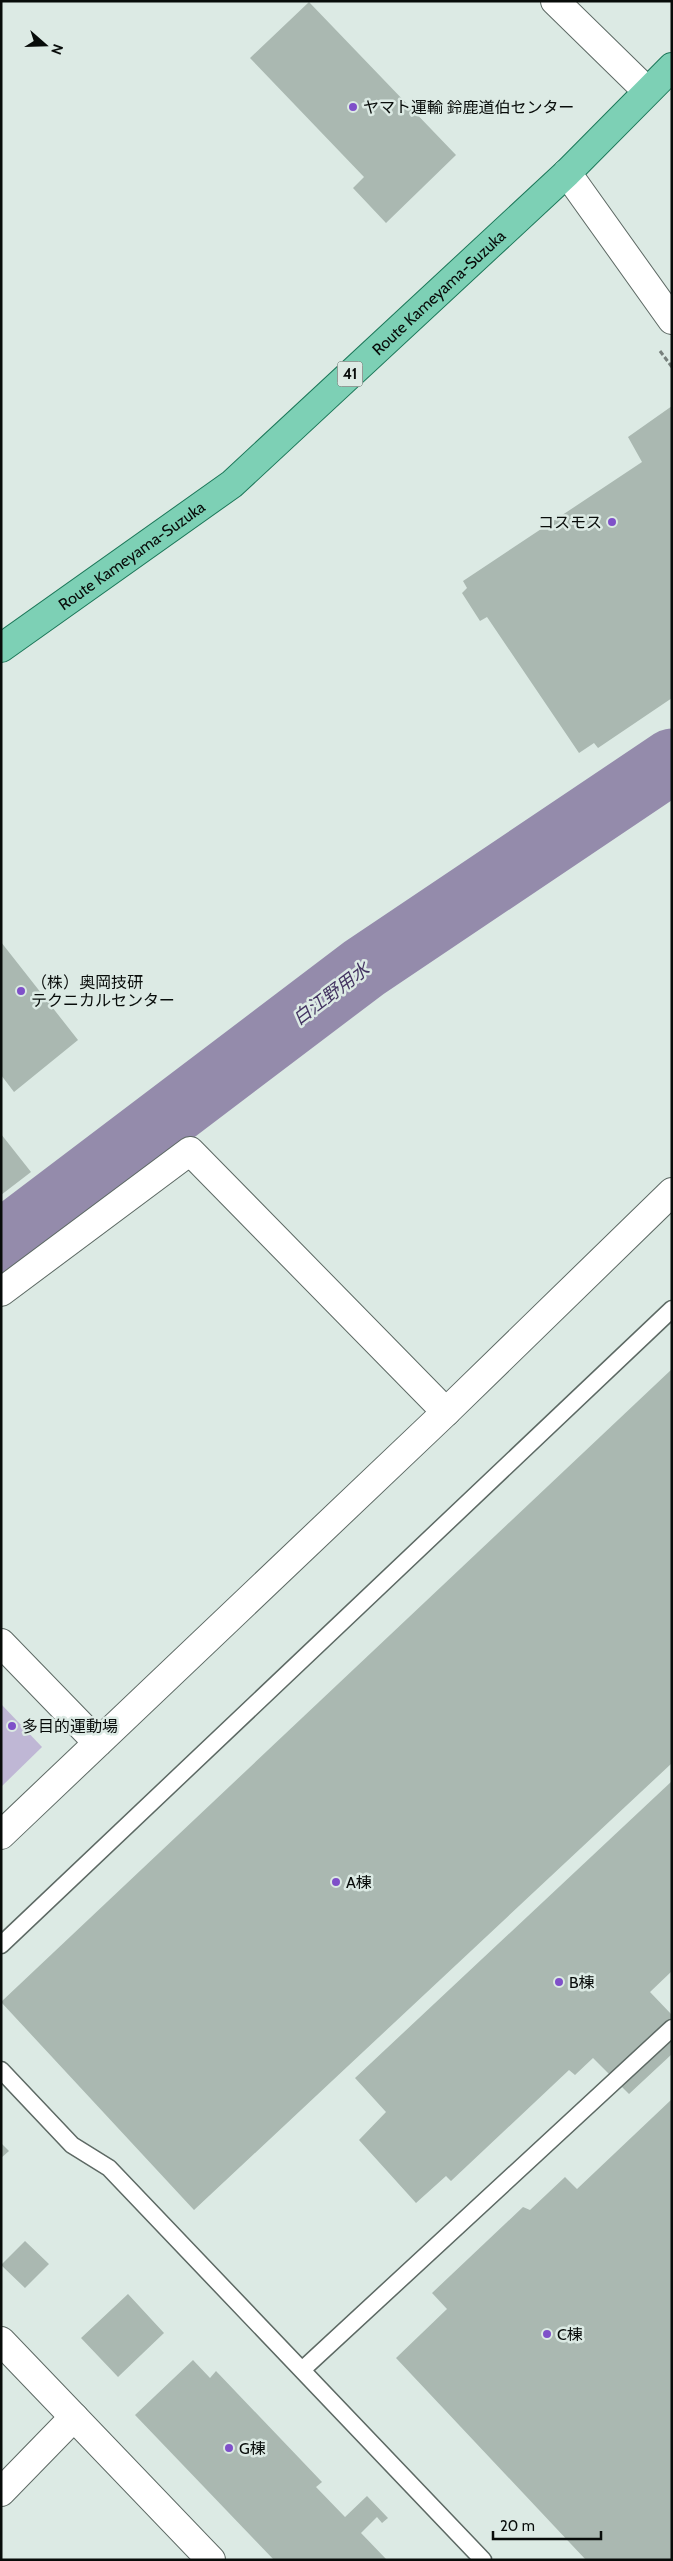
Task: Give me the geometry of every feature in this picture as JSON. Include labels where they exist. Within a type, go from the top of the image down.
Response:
[{"type":"main road","name":"Route Kameyama-Suzuka","points":[[1,648],[232,484],[567,173],[672,67]]},
{"type":"street","points":[[555,1],[647,92]]},
{"type":"street","points":[[567,173],[672,320]]},
{"type":"street","points":[[1,1292],[190,1151],[446,1412]]},
{"type":"street","points":[[1,1835],[446,1412],[672,1192]]},
{"type":"street","points":[[1,1643],[98,1743]]},
{"type":"street","points":[[1,2341],[211,2560]]},
{"type":"street","points":[[1,2492],[74,2417]]},
{"type":"lane","points":[[1,1945],[672,1310]]},
{"type":"lane","points":[[302,2370],[672,2028]]},
{"type":"lane","points":[[1,2070],[72,2145],[109,2168],[483,2560]]},
{"type":"shaded area","name":"多目的運動場","points":[[1,1704],[42,1747],[1,1787]]},
{"type":"building","name":"ヤマト運輸 鈴鹿道伯センター","points":[[309,2],[456,155],[386,223],[353,188],[364,177],[250,58]]},
{"type":"building","name":"コスモス","points":[[672,406],[672,698],[598,748],[594,743],[579,753],[487,617],[480,621],[462,593],[467,588],[463,581],[642,462],[628,437]]},
{"type":"building","name":"（株）奥岡技研 テクニカルセンター","points":[[1,942],[78,1040],[14,1092],[1,1075]]},
{"type":"building","points":[[1,1134],[31,1172],[1,1195]]},
{"type":"building","name":"A棟","points":[[672,1369],[672,1763],[194,2210],[1,2002]]},
{"type":"building","name":"B棟","points":[[672,1781],[672,1971],[650,1992],[672,2015],[672,2054],[629,2094],[593,2058],[575,2075],[569,2070],[451,2181],[446,2176],[416,2203],[359,2140],[386,2112],[355,2078]]},
{"type":"building","name":"C棟","points":[[672,2099],[672,2560],[586,2560],[396,2358],[447,2309],[432,2293],[523,2207],[530,2210],[565,2177],[577,2189]]},
{"type":"building","points":[[1,2143],[9,2151],[1,2158]]},
{"type":"building","points":[[25,2241],[49,2264],[25,2288],[1,2265]]},
{"type":"building","points":[[128,2294],[164,2333],[118,2377],[81,2338]]},
{"type":"building","name":"G棟","points":[[193,2360],[210,2378],[216,2371],[322,2482],[316,2487],[345,2517],[367,2496],[388,2518],[382,2523],[377,2517],[361,2533],[387,2560],[274,2560],[135,2415]]},
{"type":"waterway","name":"白江野用水","points":[[1,1243],[364,968],[672,761]]},
{"type":"place","name":"ヤマト運輸 鈴鹿道伯センター","points":[[353,107]]},
{"type":"place","name":"コスモス","points":[[612,522]]},
{"type":"place","name":"（株）奥岡技研 テクニカルセンター","points":[[21,991]]},
{"type":"place","name":"多目的運動場","points":[[12,1726]]},
{"type":"place","name":"A棟","points":[[336,1882]]},
{"type":"place","name":"B棟","points":[[559,1982]]},
{"type":"place","name":"C棟","points":[[547,2334]]},
{"type":"place","name":"G棟","points":[[229,2448]]}]
